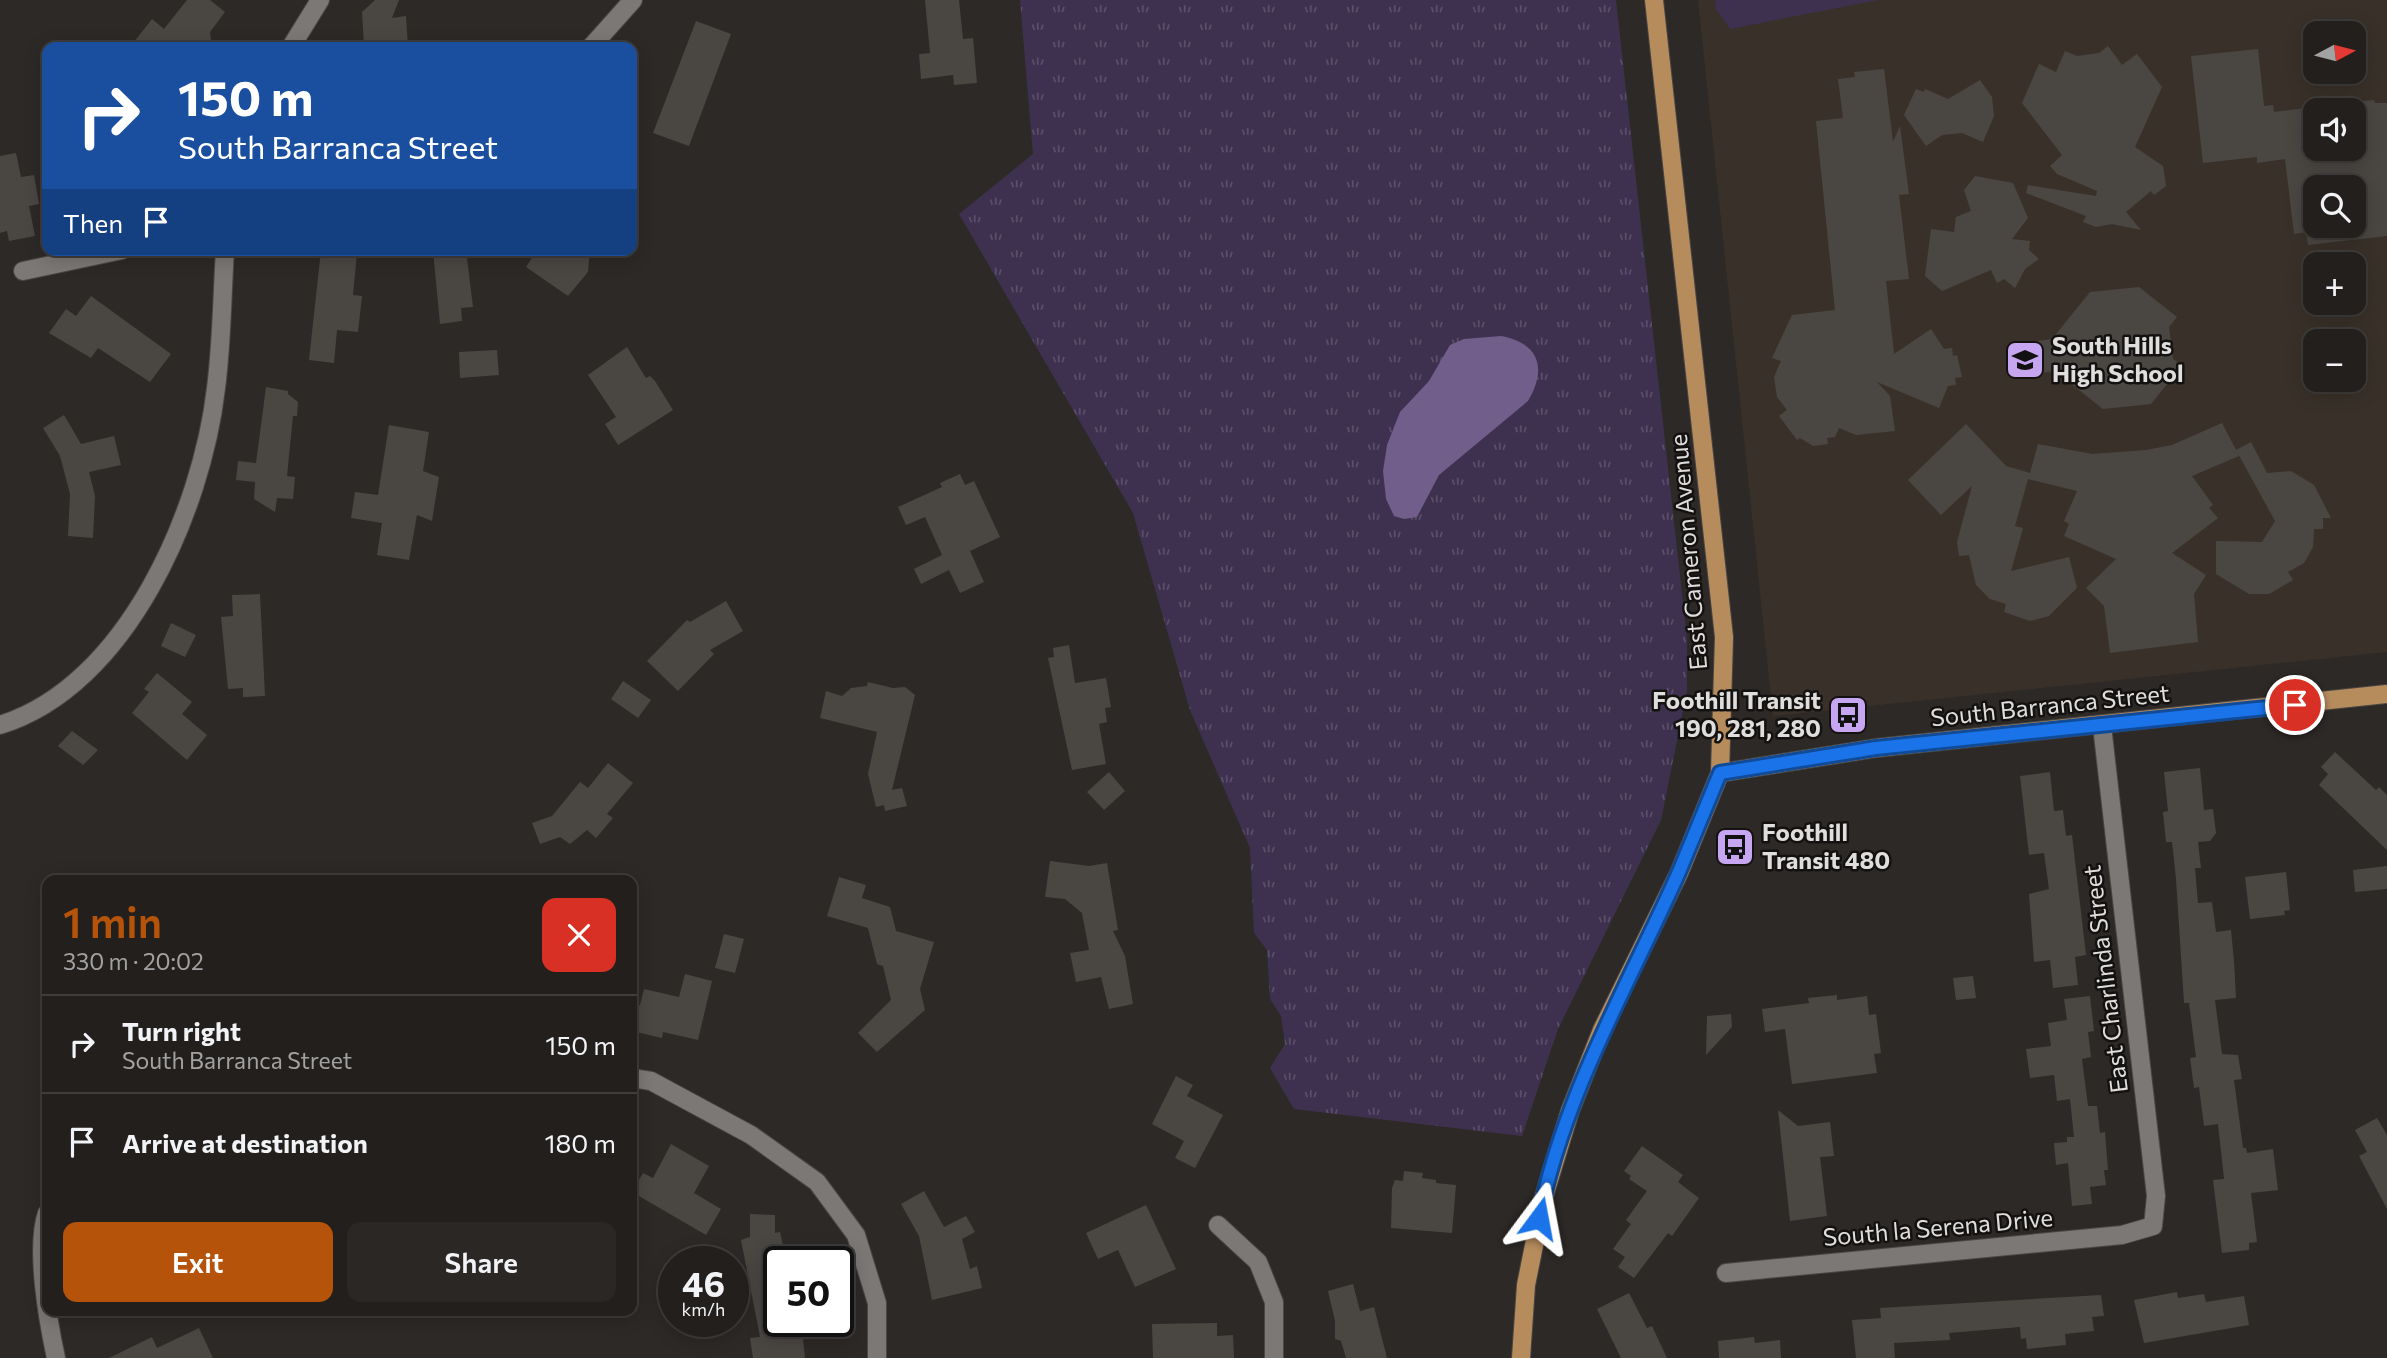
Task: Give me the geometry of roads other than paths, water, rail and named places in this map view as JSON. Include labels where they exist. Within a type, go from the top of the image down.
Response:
[{"type":"main road","name":"East Cameron Avenue","points":[[1521,1358],[1527,1285],[1544,1196],[1570,1111],[1602,1030],[1679,873],[1720,773],[1724,637],[1654,0]]},
{"type":"main road","name":"South Barranca Street","points":[[1720,773],[1876,748],[2387,694]]},
{"type":"street","points":[[294,42],[320,0]]},
{"type":"street","points":[[595,42],[633,0]]},
{"type":"street","points":[[23,271],[94,256]]},
{"type":"street","points":[[0,725],[13,721],[71,686],[119,638],[152,587],[198,479],[216,390],[225,256]]},
{"type":"street","name":"East Charlinda Street","points":[[2102,726],[2156,1196],[2153,1226]]},
{"type":"street","points":[[637,1079],[651,1081],[751,1135],[817,1182],[856,1236],[877,1303],[877,1358]]},
{"type":"street","points":[[1218,1225],[1258,1262],[1274,1302],[1274,1358]]},
{"type":"street","name":"South la Serena Drive","points":[[1726,1273],[2122,1236],[2153,1226]]},
{"type":"street","points":[[47,1316],[56,1358]]},
{"type":"place","name":"South Hills High School","points":[[2025,360]]},
{"type":"place","name":"Foothill Transit 190, 281, 280","points":[[1848,715]]},
{"type":"place","name":"Foothill Transit 480","points":[[1735,847]]}]
